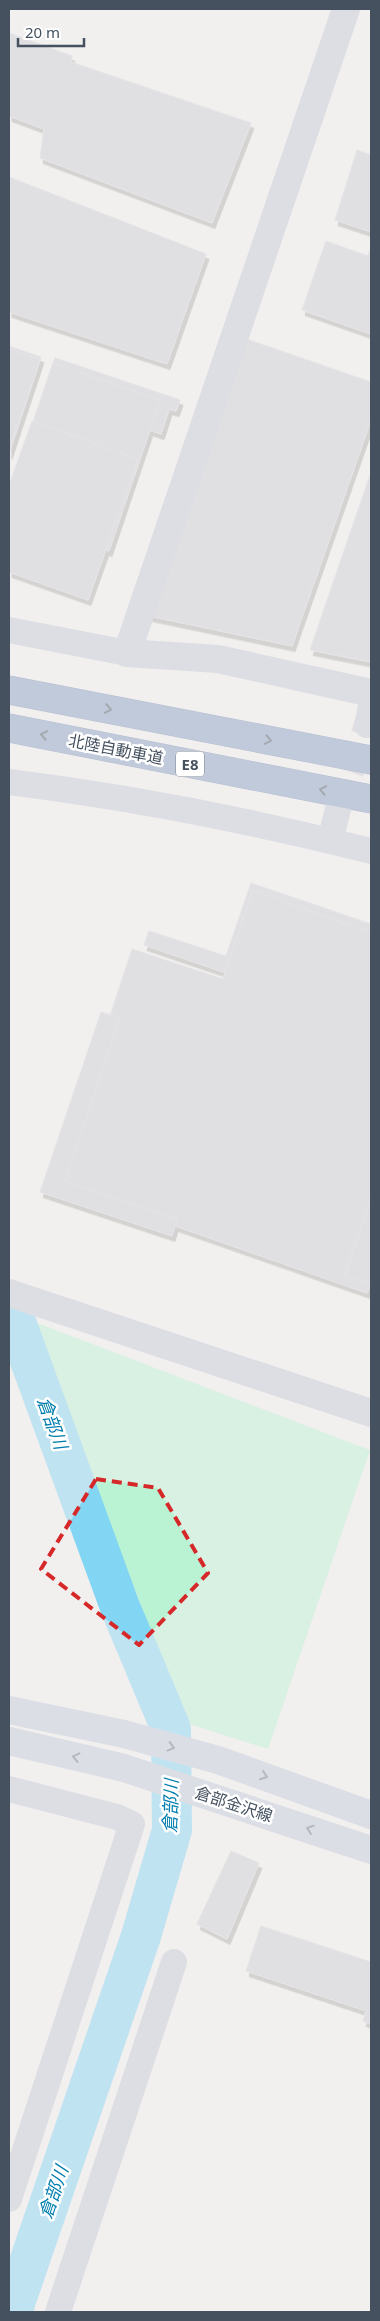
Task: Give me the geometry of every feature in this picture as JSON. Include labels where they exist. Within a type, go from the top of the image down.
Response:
[{"type":"highway","name":"E8","points":[[9,690],[371,760]]},
{"type":"highway","name":"北陸自動車道","points":[[9,728],[371,799]]},
{"type":"main road","points":[[9,1710],[124,1734],[218,1760],[371,1815]]},
{"type":"main road","name":"倉部金沢線","points":[[9,1741],[124,1768],[371,1850]]},
{"type":"street","points":[[127,654],[346,9]]},
{"type":"street","points":[[9,630],[127,654],[218,659],[371,693]]},
{"type":"street","points":[[9,782],[98,793],[371,851]]},
{"type":"street","points":[[330,841],[338,809]]},
{"type":"street","points":[[9,1293],[371,1413]]},
{"type":"street","points":[[9,1789],[117,1816],[132,1824],[9,2199]]},
{"type":"street","points":[[58,2312],[174,1962]]},
{"type":"highlighted area","points":[[96,1479],[158,1488],[208,1573],[139,1645],[41,1569]]},
{"type":"green space","points":[[32,1321],[370,1450],[268,1749],[186,1723]]},
{"type":"building","points":[[9,33],[72,56],[71,62],[251,123],[212,223],[40,158],[44,129],[9,116]]},
{"type":"building","points":[[357,150],[371,155],[371,232],[335,220]]},
{"type":"building","points":[[9,177],[206,254],[167,364],[9,312]]},
{"type":"building","points":[[326,241],[368,256],[371,247],[371,334],[302,310]]},
{"type":"building","points":[[229,333],[371,382],[371,420],[292,646],[135,613]]},
{"type":"building","points":[[9,346],[41,357],[9,454]]},
{"type":"building","points":[[9,348],[40,360],[9,448]]},
{"type":"building","points":[[55,358],[180,400],[176,411],[169,409],[161,434],[72,404],[71,407],[57,403],[58,399],[43,393]]},
{"type":"building","points":[[55,358],[180,400],[176,411],[169,409],[161,434],[72,404],[71,407],[57,403],[58,399],[43,393]]},
{"type":"building","points":[[53,363],[160,400],[109,551],[31,524],[24,546],[19,544],[16,553],[9,551],[9,493]]},
{"type":"building","points":[[32,421],[138,459],[88,600],[9,572],[9,485]]},
{"type":"building","points":[[371,472],[371,662],[310,650]]},
{"type":"building","points":[[251,883],[371,924],[371,1022],[144,945],[149,931],[226,956]]},
{"type":"building","points":[[253,890],[371,933],[371,1282],[367,1293],[55,1184],[132,949],[223,979]]},
{"type":"building","points":[[101,1012],[120,1018],[65,1181],[177,1219],[172,1236],[40,1192]]},
{"type":"building","points":[[371,1196],[371,1276],[369,1284],[344,1276]]},
{"type":"building","points":[[231,1851],[259,1863],[227,1939],[197,1924]]},
{"type":"building","points":[[261,1926],[371,1962],[371,2024],[363,2021],[366,2011],[246,1971]]},
{"type":"waterway","name":"倉部川","points":[[9,1303],[120,1607],[171,1729],[172,1830],[141,1936],[12,2312]]},
{"type":"tunnel","points":[[338,809],[367,725]]}]
